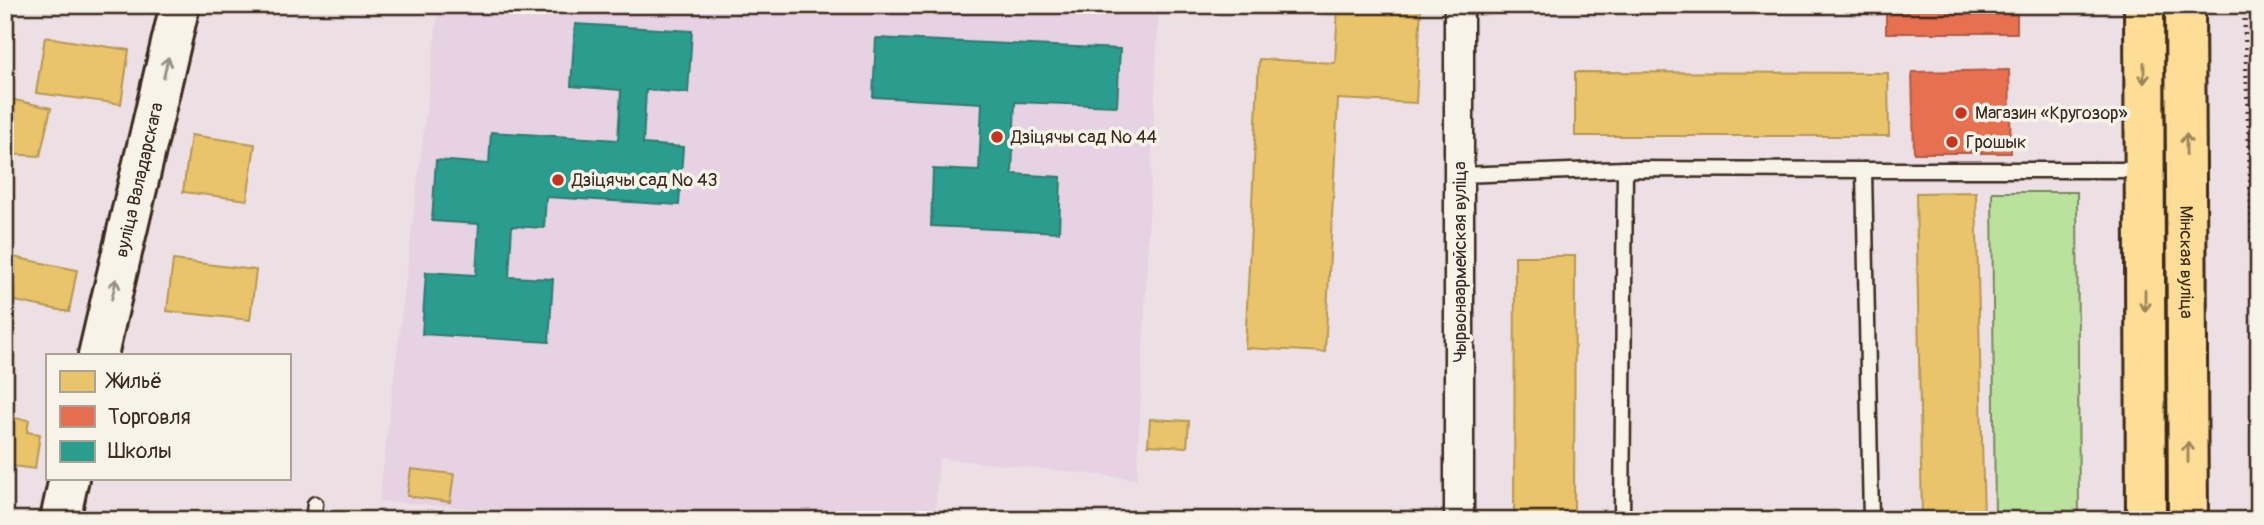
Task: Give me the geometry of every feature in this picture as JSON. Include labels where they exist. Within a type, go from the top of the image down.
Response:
[{"type":"main road","name":"вуліца Валадарскага","points":[[98,354],[180,5]]},
{"type":"main road","points":[[2144,5],[2146,520]]},
{"type":"main road","name":"Мінская вуліца","points":[[2185,5],[2188,520]]},
{"type":"main road","points":[[60,520],[69,480]]},
{"type":"street","name":"Чырвонаармейская вуліца","points":[[1459,5],[1459,520]]},
{"type":"lane","points":[[1622,520],[1625,169]]},
{"type":"lane","points":[[1460,176],[1625,169],[2144,170]]},
{"type":"lane","points":[[1864,170],[1871,520]]},
{"type":"lane","points":[[313,520],[315,503]]},
{"type":"path","points":[[2244,5],[2256,341],[2254,520]]},
{"type":"shaded area","points":[[439,5],[1159,5],[1137,479],[939,458],[935,520],[626,520],[379,501]]},
{"type":"green space","points":[[1992,192],[2077,192],[2079,520],[1995,520]]},
{"type":"building: Жильё","points":[[1338,5],[1421,5],[1416,103],[1338,99],[1325,352],[1245,348],[1259,59],[1335,63]]},
{"type":"building: Жильё","points":[[45,37],[129,50],[121,104],[36,93]]},
{"type":"building: Жильё","points":[[1575,72],[1888,73],[1889,136],[1575,136]]},
{"type":"building: Жильё","points":[[5,98],[51,108],[40,156],[5,154]]},
{"type":"building: Жильё","points":[[191,135],[255,144],[247,200],[183,192]]},
{"type":"building: Жильё","points":[[1976,192],[1984,520],[1922,520],[1916,193]]},
{"type":"building: Жильё","points":[[8,256],[77,270],[69,312],[5,299]]},
{"type":"building: Жильё","points":[[1515,256],[1575,256],[1574,520],[1514,520]]},
{"type":"building: Жильё","points":[[173,260],[256,270],[250,320],[167,311]]},
{"type":"building: Жильё","points":[[5,417],[29,420],[27,432],[40,434],[35,469],[5,465]]},
{"type":"building: Жильё","points":[[1150,419],[1189,421],[1187,447],[1148,445]]},
{"type":"building: Жильё","points":[[411,469],[454,474],[450,502],[407,496]]},
{"type":"building: Торговля","points":[[1886,5],[2017,5],[2017,33],[1886,33]]},
{"type":"building: Торговля","name":"Магазин «Кругозор»","points":[[2009,70],[2011,153],[1914,153],[1912,72]]},
{"type":"building: Школы","name":"Дзіцячы сад № 43","points":[[575,24],[692,31],[688,93],[646,90],[643,144],[683,147],[679,205],[546,197],[544,228],[512,226],[509,277],[553,279],[549,342],[422,334],[426,272],[476,275],[479,224],[432,221],[436,160],[489,164],[491,132],[618,140],[621,90],[571,86]]},
{"type":"building: Школы","name":"Дзіцячы сад № 44","points":[[876,38],[1120,49],[1117,106],[1015,102],[1012,174],[1061,177],[1059,232],[931,226],[933,169],[979,171],[982,103],[873,97]]},
{"type":"place","name":"Магазин «Кругозор»","points":[[1961,113]]},
{"type":"place","name":"Дзіцячы сад № 44","points":[[997,137]]},
{"type":"place","name":"Грошык","points":[[1952,142]]},
{"type":"place","name":"Дзіцячы сад № 43","points":[[558,180]]}]
